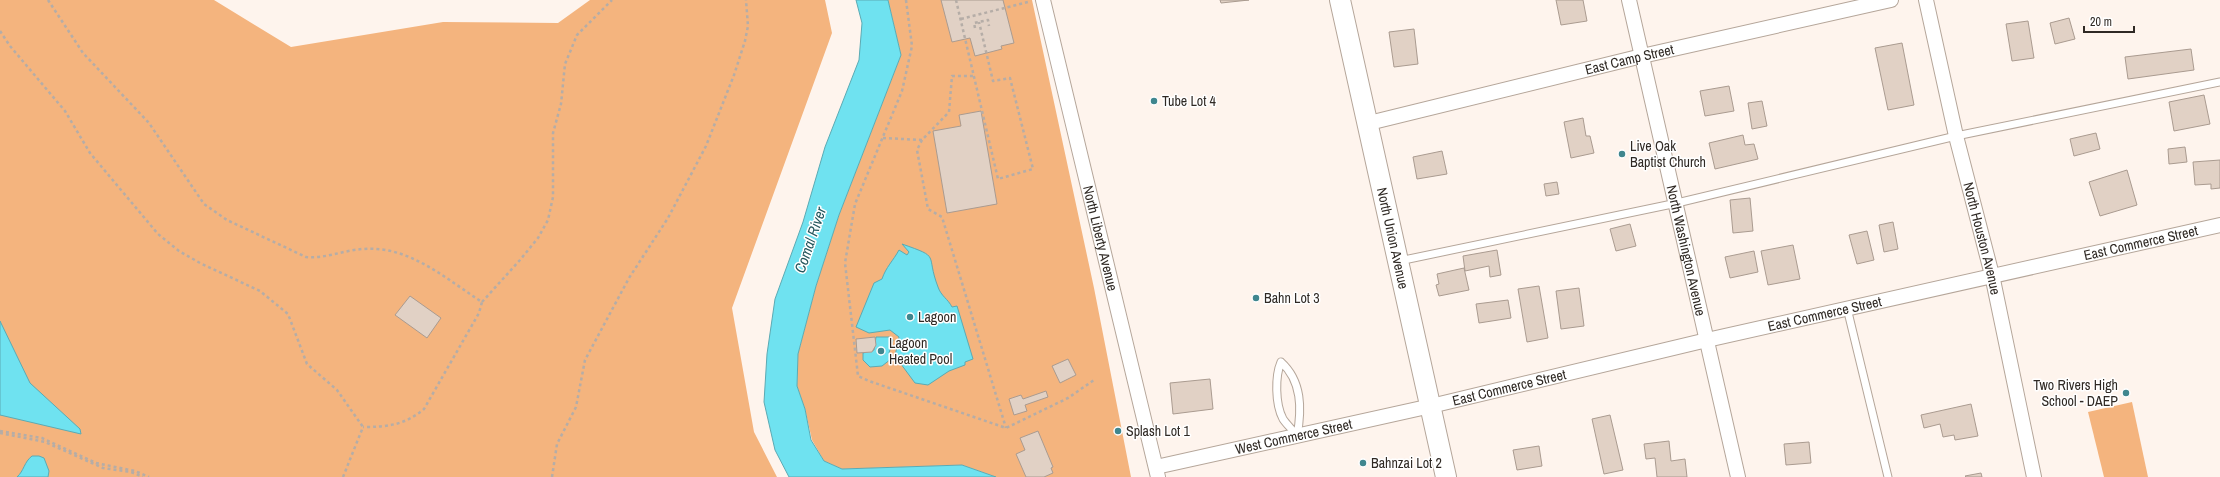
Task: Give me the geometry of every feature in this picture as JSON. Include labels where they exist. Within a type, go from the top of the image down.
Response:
[{"type":"street","name":"North Liberty Avenue","points":[[1042,0],[1157,472]]},
{"type":"street","name":"North Union Avenue","points":[[1340,0],[1369,123],[1446,477]]},
{"type":"street","name":"North Washington Avenue","points":[[1629,0],[1677,203],[1738,477]]},
{"type":"street","name":"East Camp Street","points":[[1369,123],[1642,56],[1891,0]]},
{"type":"street","name":"North Houston Avenue","points":[[1926,0],[1956,136],[1992,275],[2034,477]]},
{"type":"street","name":"East Commerce Street","points":[[1431,406],[1707,340],[2220,225]]},
{"type":"street","name":"West Commerce Street","points":[[1157,472],[1297,436],[1431,406]]},
{"type":"lane","points":[[1399,261],[1677,203],[1956,136],[2220,82]]},
{"type":"lane","points":[[1847,308],[1888,477]]},
{"type":"lane","points":[[1281,362],[1291,371],[1295,379],[1302,413],[1297,436],[1283,418],[1276,389],[1277,371],[1281,362]]},
{"type":"path","points":[[48,0],[83,53],[149,123],[171,153],[194,193],[213,211],[234,223],[306,257],[314,258],[365,249],[398,252],[423,263],[482,302]]},
{"type":"path","points":[[362,427],[394,426],[414,418],[424,409],[479,313],[482,302],[538,238],[548,220],[553,197],[553,133],[561,104],[568,55],[577,35],[612,0]]},
{"type":"path","points":[[552,477],[557,444],[576,407],[586,360],[629,278],[679,198],[713,131],[745,41],[748,26],[746,0]]},
{"type":"path","points":[[906,0],[912,46],[902,91],[855,204],[845,263],[858,376],[1006,428],[1068,398],[1094,380]]},
{"type":"path","points":[[956,0],[998,179],[1033,169],[1010,78],[993,81],[979,22]]},
{"type":"path","points":[[961,19],[1036,0]]},
{"type":"path","points":[[975,28],[974,23],[988,20],[989,26]]},
{"type":"path","points":[[0,31],[10,46],[65,111],[90,153],[103,170],[158,234],[179,251],[200,263],[260,291],[274,300],[288,314],[308,364],[337,390],[362,427]]},
{"type":"path","points":[[974,76],[952,76],[949,112],[922,140],[917,150],[928,209],[942,217],[1006,428]]},
{"type":"path","points":[[883,138],[922,140]]},
{"type":"path","points":[[343,477],[362,427]]},
{"type":"path","points":[[0,432],[45,442],[103,468],[131,472],[143,477]]},
{"type":"path","points":[[0,432],[42,438],[96,463],[134,471],[149,477]]},
{"type":"shaded area","points":[[0,0],[214,0],[291,47],[443,22],[558,23],[590,0],[825,0],[832,33],[732,308],[754,432],[777,477],[0,477]]},
{"type":"shaded area","points":[[888,0],[1032,0],[1094,288],[1131,477],[996,477],[962,465],[842,469],[824,461],[812,440],[805,409],[797,386],[798,354],[816,286],[839,215],[901,55]]},
{"type":"shaded area","points":[[2132,402],[2148,477],[2104,477],[2088,412]]},
{"type":"water","name":"Comal River","points":[[856,0],[888,0],[901,55],[839,215],[816,286],[798,354],[797,386],[805,409],[811,440],[824,461],[842,469],[962,465],[996,477],[789,477],[775,450],[764,402],[767,354],[775,299],[803,222],[825,147],[859,60],[862,23]]},
{"type":"water","name":"Lagoon","points":[[902,244],[923,252],[930,258],[939,290],[952,307],[957,306],[973,359],[965,362],[965,365],[949,371],[928,385],[915,383],[895,356],[899,337],[890,330],[869,333],[856,327],[874,283],[882,279],[899,250],[907,255],[909,252]]},
{"type":"water","points":[[0,321],[30,383],[80,429],[81,434],[0,415]]},
{"type":"water","name":"Lagoon Heated Pool","points":[[876,337],[890,337],[893,340],[889,353],[891,359],[882,366],[870,367],[863,360],[863,353],[874,350]]},
{"type":"water","points":[[32,456],[44,458],[49,471],[48,477],[17,477]]},
{"type":"building","points":[[941,0],[1003,0],[1014,43],[1001,46],[1002,49],[975,56],[970,38],[952,42]]},
{"type":"building","points":[[1220,0],[1249,0],[1221,3]]},
{"type":"building","points":[[1556,0],[1583,0],[1587,21],[1561,25]]},
{"type":"building","points":[[2069,18],[2075,39],[2055,44],[2050,23]]},
{"type":"building","points":[[2028,21],[2034,58],[2012,61],[2006,24]]},
{"type":"building","points":[[1414,29],[1418,64],[1394,67],[1389,32]]},
{"type":"building","points":[[1902,43],[1914,105],[1888,110],[1875,48]]},
{"type":"building","points":[[2191,49],[2194,70],[2128,79],[2125,57]]},
{"type":"building","points":[[1729,86],[1734,111],[1705,116],[1700,91]]},
{"type":"building","points":[[2204,95],[2210,124],[2174,131],[2169,102]]},
{"type":"building","points":[[1762,101],[1767,126],[1752,129],[1748,103]]},
{"type":"building","points":[[981,111],[997,204],[947,213],[933,131],[961,126],[959,115]]},
{"type":"building","points":[[1583,118],[1586,136],[1590,136],[1594,153],[1571,158],[1564,122]]},
{"type":"building","points":[[2096,133],[2100,149],[2074,156],[2070,139]]},
{"type":"building","points":[[1743,135],[1745,145],[1754,144],[1758,159],[1715,169],[1709,143]]},
{"type":"building","points":[[2185,147],[2187,162],[2169,164],[2168,149]]},
{"type":"building","points":[[1442,151],[1447,174],[1417,179],[1413,157]]},
{"type":"building","points":[[2220,160],[2220,188],[2211,189],[2211,184],[2195,185],[2193,162]]},
{"type":"building","points":[[2127,170],[2137,205],[2100,216],[2089,182]]},
{"type":"building","points":[[1557,182],[1559,194],[1546,196],[1544,184]]},
{"type":"building","points":[[1750,198],[1753,231],[1733,233],[1730,200]]},
{"type":"building","points":[[1893,222],[1898,249],[1884,252],[1879,225]]},
{"type":"building","points":[[1630,224],[1636,246],[1616,251],[1610,229]]},
{"type":"building","points":[[1867,231],[1874,260],[1857,264],[1849,235]]},
{"type":"building","points":[[1793,245],[1800,279],[1768,285],[1761,251]]},
{"type":"building","points":[[1497,250],[1501,275],[1490,277],[1489,266],[1465,271],[1463,256]]},
{"type":"building","points":[[1754,251],[1758,272],[1730,278],[1725,257]]},
{"type":"building","points":[[1464,268],[1469,290],[1439,296],[1436,285],[1439,284],[1437,274]]},
{"type":"building","points":[[1539,286],[1548,338],[1527,342],[1518,289]]},
{"type":"building","points":[[1579,288],[1584,326],[1561,329],[1556,291]]},
{"type":"building","points":[[410,296],[441,318],[427,338],[395,315]]},
{"type":"building","points":[[1508,300],[1511,318],[1479,323],[1476,304]]},
{"type":"building","points":[[875,337],[876,345],[872,352],[857,353],[856,339]]},
{"type":"building","points":[[1068,359],[1076,375],[1060,383],[1052,366]]},
{"type":"building","points":[[1210,379],[1213,409],[1173,414],[1170,383]]},
{"type":"building","points":[[1046,391],[1048,397],[1025,405],[1027,411],[1014,415],[1009,399],[1021,395],[1023,399]]},
{"type":"building","points":[[1971,404],[1978,436],[1955,440],[1954,435],[1943,437],[1940,424],[1924,428],[1921,415]]},
{"type":"building","points":[[1610,415],[1623,470],[1604,474],[1592,419]]},
{"type":"building","points":[[1038,431],[1053,467],[1051,468],[1053,473],[1044,477],[1026,477],[1016,454],[1025,450],[1020,438]]},
{"type":"building","points":[[1669,441],[1671,461],[1685,459],[1687,477],[1657,477],[1655,458],[1646,459],[1644,444]]},
{"type":"building","points":[[1809,442],[1811,463],[1786,465],[1784,444]]},
{"type":"building","points":[[1539,446],[1542,466],[1517,470],[1513,450]]},
{"type":"building","points":[[1981,473],[1982,477],[1965,476]]},
{"type":"place","name":"Tube Lot 4","points":[[1154,101]]},
{"type":"place","name":"Live Oak Baptist Church","points":[[1622,154]]},
{"type":"place","name":"Bahn Lot 3","points":[[1256,298]]},
{"type":"place","name":"Lagoon","points":[[910,317]]},
{"type":"place","name":"Lagoon Heated Pool","points":[[881,351]]},
{"type":"place","name":"Two Rivers High School - DAEP","points":[[2126,393]]},
{"type":"place","name":"Splash Lot 1","points":[[1118,431]]},
{"type":"place","name":"Bahnzai Lot 2","points":[[1363,463]]}]
